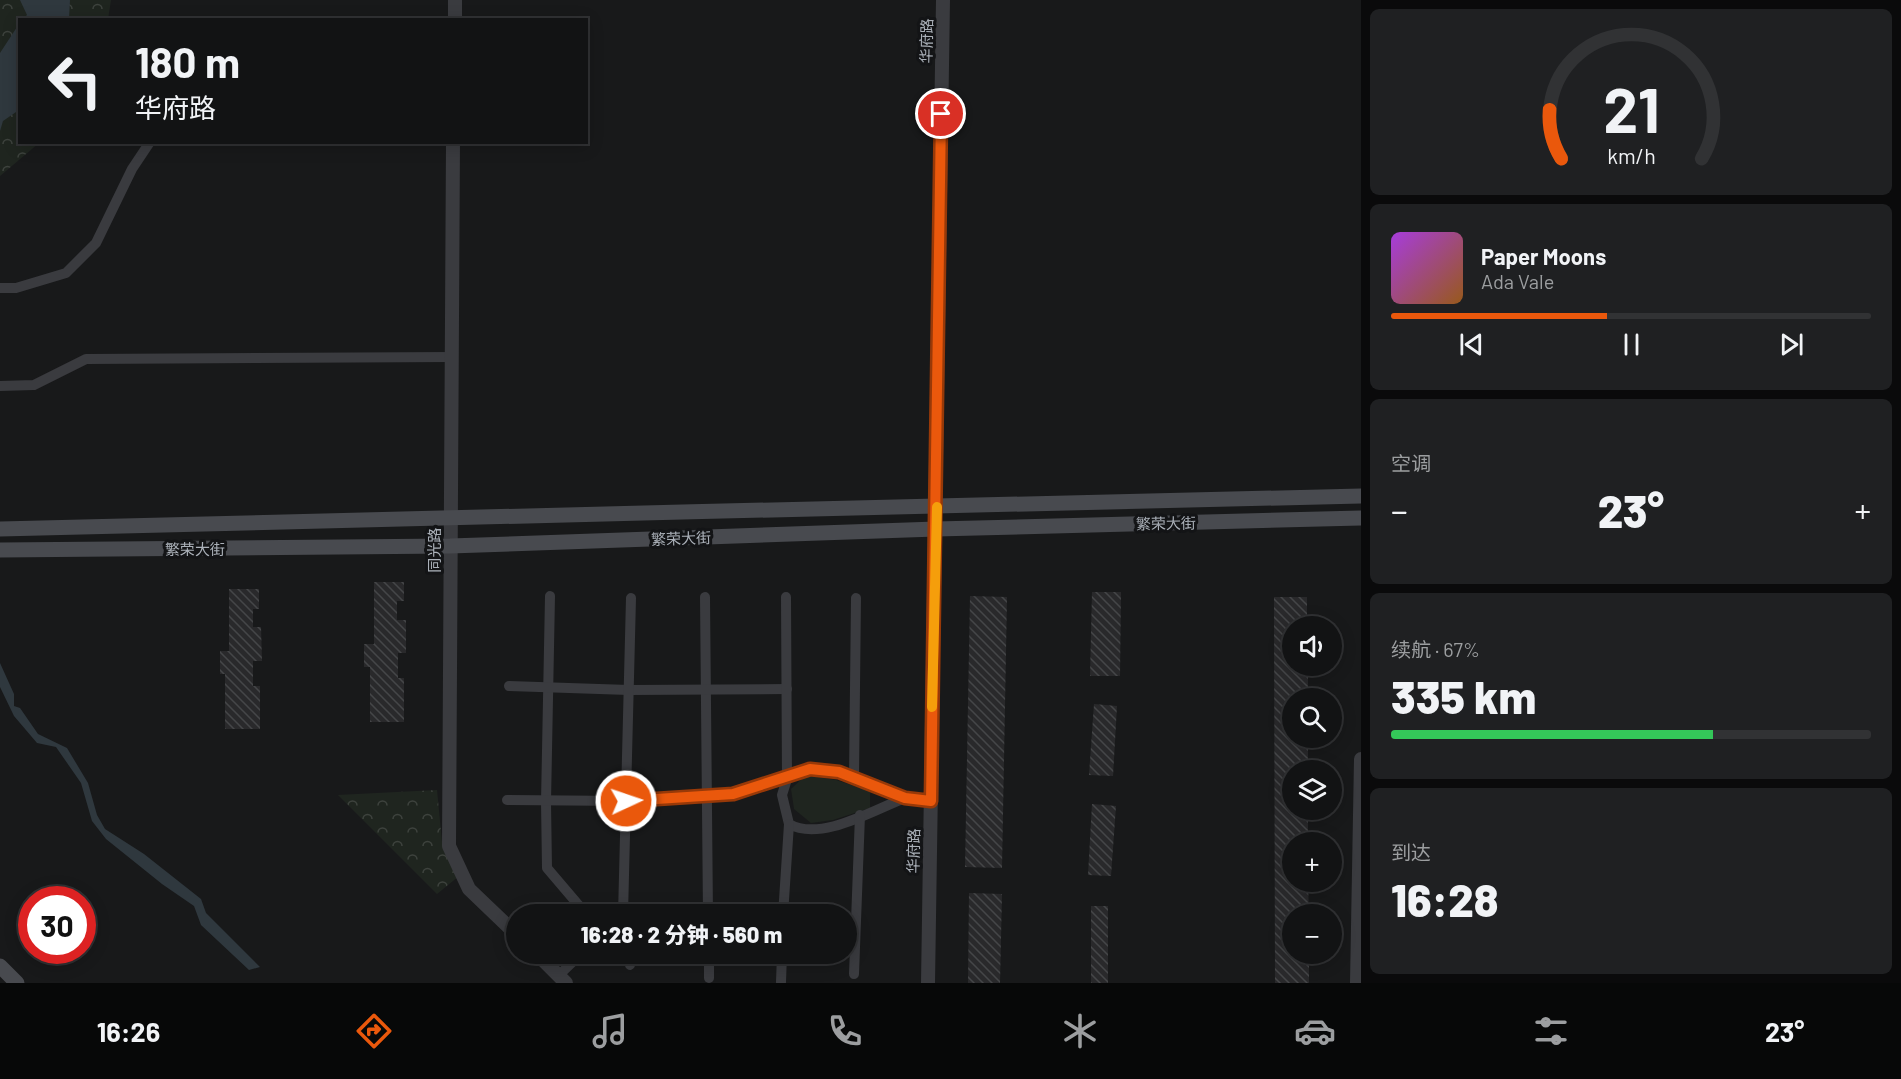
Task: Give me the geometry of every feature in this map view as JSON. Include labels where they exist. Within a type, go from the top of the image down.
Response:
[{"type":"main road","name":"繁荣大街","points":[[0,529],[450,520],[937,504],[1361,496]]},
{"type":"main road","name":"繁荣大街","points":[[0,550],[450,546],[936,529],[1361,518]]},
{"type":"main road","points":[[0,966],[17,983]]},
{"type":"street","points":[[454,18],[455,0]]},
{"type":"street","name":"华府路","points":[[928,983],[943,0]]},
{"type":"street","points":[[0,288],[16,288],[66,273],[96,243],[132,169],[149,144]]},
{"type":"street","name":"同光路","points":[[453,144],[449,846],[469,889],[506,924]]},
{"type":"street","points":[[0,386],[34,385],[86,358],[452,357]]},
{"type":"street","points":[[550,596],[547,868],[577,904]]},
{"type":"street","points":[[705,597],[708,904]]},
{"type":"street","points":[[784,904],[789,824],[782,795],[787,778],[786,597]]},
{"type":"street","points":[[623,904],[631,598]]},
{"type":"street","points":[[855,777],[856,598]]},
{"type":"street","points":[[509,686],[705,691],[787,689]]},
{"type":"street","points":[[1357,983],[1361,759]]},
{"type":"street","points":[[507,800],[626,801],[733,794],[810,769],[839,772],[855,777],[871,787],[905,798],[931,801]]},
{"type":"street","points":[[789,824],[801,831],[831,828],[905,798]]},
{"type":"street","points":[[854,974],[860,815]]},
{"type":"street","points":[[547,964],[562,979],[573,964]]},
{"type":"street","points":[[709,964],[709,978]]},
{"type":"street","points":[[781,982],[782,964]]},
{"type":"green space","points":[[0,0],[111,0],[108,18],[18,18],[18,144],[38,144],[0,176]]},
{"type":"green space","points":[[806,775],[836,780],[870,791],[870,808],[833,820],[811,823],[794,809],[791,789]]},
{"type":"green space","points":[[437,790],[442,842],[459,876],[437,894],[338,795]]},
{"type":"shaded area","points":[[20,0],[70,0],[69,18],[24,18],[27,15]]},
{"type":"shaded area","points":[[18,26],[18,111],[3,121],[0,131],[0,53]]},
{"type":"shaded area","points":[[0,663],[14,694],[14,706],[20,708],[38,734],[67,748],[88,783],[97,815],[105,829],[144,854],[201,899],[206,913],[260,967],[249,970],[201,925],[194,906],[162,884],[106,839],[92,821],[81,783],[56,747],[37,743],[14,716],[0,687]]},
{"type":"building","points":[[374,582],[404,582],[404,601],[397,601],[397,620],[406,620],[406,653],[398,653],[398,678],[404,678],[404,722],[370,722],[370,667],[364,667],[364,644],[374,644]]},
{"type":"building","points":[[229,589],[259,589],[259,609],[253,609],[253,627],[261,627],[262,661],[253,661],[253,686],[260,686],[260,729],[225,729],[225,674],[220,674],[220,651],[229,651]]},
{"type":"building","points":[[1092,592],[1121,592],[1120,676],[1090,676]]},
{"type":"building","points":[[970,596],[1007,597],[1002,868],[965,867]]},
{"type":"building","points":[[1274,597],[1307,597],[1307,616],[1282,616],[1282,676],[1308,676],[1308,688],[1282,688],[1282,748],[1308,748],[1308,760],[1282,760],[1282,820],[1308,820],[1308,832],[1282,832],[1282,892],[1308,892],[1309,904],[1282,904],[1282,964],[1309,964],[1309,983],[1275,983]]},
{"type":"building","points":[[1094,704],[1117,706],[1113,776],[1089,775]]},
{"type":"building","points":[[1092,804],[1116,806],[1111,876],[1088,875]]},
{"type":"building","points":[[969,893],[1002,894],[1000,983],[968,983]]},
{"type":"building","points":[[1091,906],[1108,906],[1108,983],[1091,983]]},
{"type":"slow traffic","points":[[932,707],[937,507]]},
{"type":"route","points":[[626,801],[733,794],[810,769],[839,772],[855,777],[871,787],[905,798],[931,801],[937,516],[941,114]]}]
